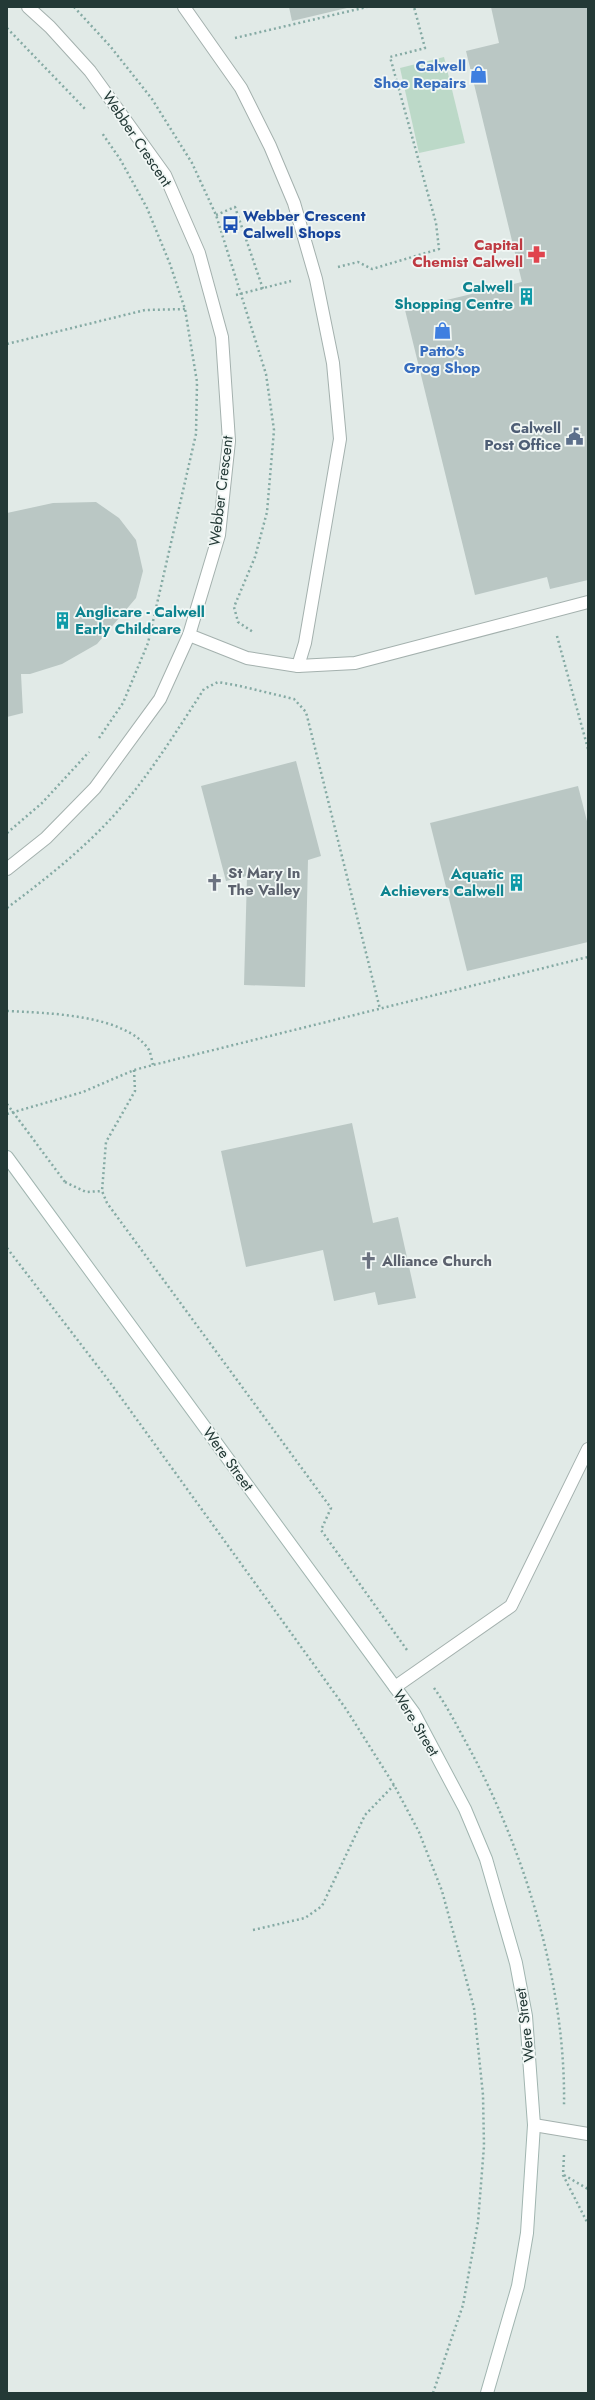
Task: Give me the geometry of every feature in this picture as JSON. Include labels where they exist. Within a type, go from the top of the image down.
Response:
[{"type":"street","name":"Webber Crescent","points":[[7,869],[46,838],[95,788],[160,699],[189,635],[219,535],[229,441],[222,337],[199,253],[165,175],[90,72],[50,27],[28,7]]},
{"type":"street","points":[[184,7],[241,88],[270,146],[294,203],[314,274],[334,363],[340,439],[305,643],[298,666]]},
{"type":"street","points":[[189,635],[246,658],[298,666],[355,663],[588,602]]},
{"type":"street","name":"Were Street","points":[[7,1157],[414,1713],[465,1809],[486,1859],[518,1971],[526,2016],[534,2125],[527,2233],[518,2286],[487,2393]]},
{"type":"street","points":[[395,1687],[510,1606],[588,1449]]},
{"type":"street","points":[[534,2125],[588,2134]]},
{"type":"path","points":[[212,47],[233,39],[367,7]]},
{"type":"path","points":[[242,293],[263,289],[358,262],[372,269],[439,249],[436,223],[390,57],[425,48],[414,7]]},
{"type":"path","points":[[7,28],[87,112]]},
{"type":"path","points":[[94,744],[123,703],[148,643],[196,434],[197,382],[185,309],[170,264],[147,208],[120,159],[100,130]]},
{"type":"path","points":[[216,215],[235,207],[263,289]]},
{"type":"path","points":[[7,344],[145,310],[185,309]]},
{"type":"path","points":[[551,612],[588,749]]},
{"type":"path","points":[[7,908],[54,873],[100,830],[149,772],[204,689],[218,682],[294,699],[306,712],[380,1009]]},
{"type":"path","points":[[7,833],[42,803],[90,750]]},
{"type":"path","points":[[7,1114],[82,1092],[134,1070],[588,957]]},
{"type":"path","points":[[7,1011],[71,1014],[106,1023],[134,1036],[148,1050],[153,1065]]},
{"type":"path","points":[[7,1104],[65,1182],[86,1192],[102,1191]]},
{"type":"path","points":[[7,1248],[109,1381],[341,1702],[394,1785],[419,1832],[442,1891],[474,2008],[483,2095],[484,2146],[478,2222],[462,2305],[433,2393]]},
{"type":"path","points":[[253,1930],[305,1918],[322,1906],[365,1815],[394,1785]]},
{"type":"path","points":[[588,2189],[563,2175],[588,2224]]},
{"type":"green space","points":[[444,57],[465,143],[419,153],[400,68]]},
{"type":"building","points":[[289,7],[347,7],[347,8],[292,21]]},
{"type":"building","name":"Calwell Shopping Centre","points":[[491,7],[588,7],[588,580],[550,589],[547,577],[475,595],[405,310],[522,282],[466,51],[499,43]]},
{"type":"building","name":"Anglicare - Calwell Early Childcare","points":[[96,502],[119,518],[136,540],[143,571],[136,598],[97,644],[62,664],[30,674],[21,674],[23,713],[7,717],[7,513],[53,503]]},
{"type":"building","points":[[296,761],[321,856],[308,860],[305,987],[244,985],[247,876],[226,881],[201,786]]},
{"type":"building","name":"Aquatic Achievers Calwell","points":[[578,786],[588,825],[588,942],[467,971],[430,823]]},
{"type":"building","points":[[352,1123],[373,1223],[398,1217],[416,1298],[378,1305],[375,1292],[334,1301],[323,1250],[246,1267],[221,1151]]},
{"type":"place","name":"Calwell Shoe Repairs","points":[[479,75]]},
{"type":"place","name":"Webber Crescent Calwell Shops","points":[[230,225]]},
{"type":"place","name":"Capital Chemist Calwell","points":[[536,254]]},
{"type":"place","name":"Calwell Shopping Centre","points":[[526,296]]},
{"type":"place","name":"Patto's Grog Shop","points":[[442,330]]},
{"type":"place","name":"Calwell Post Office","points":[[574,437]]},
{"type":"place","name":"Anglicare - Calwell Early Childcare","points":[[62,621]]},
{"type":"place","name":"St Mary In The Valley","points":[[215,882]]},
{"type":"place","name":"Aquatic Achievers Calwell","points":[[517,883]]},
{"type":"place","name":"Alliance Church","points":[[369,1261]]}]
